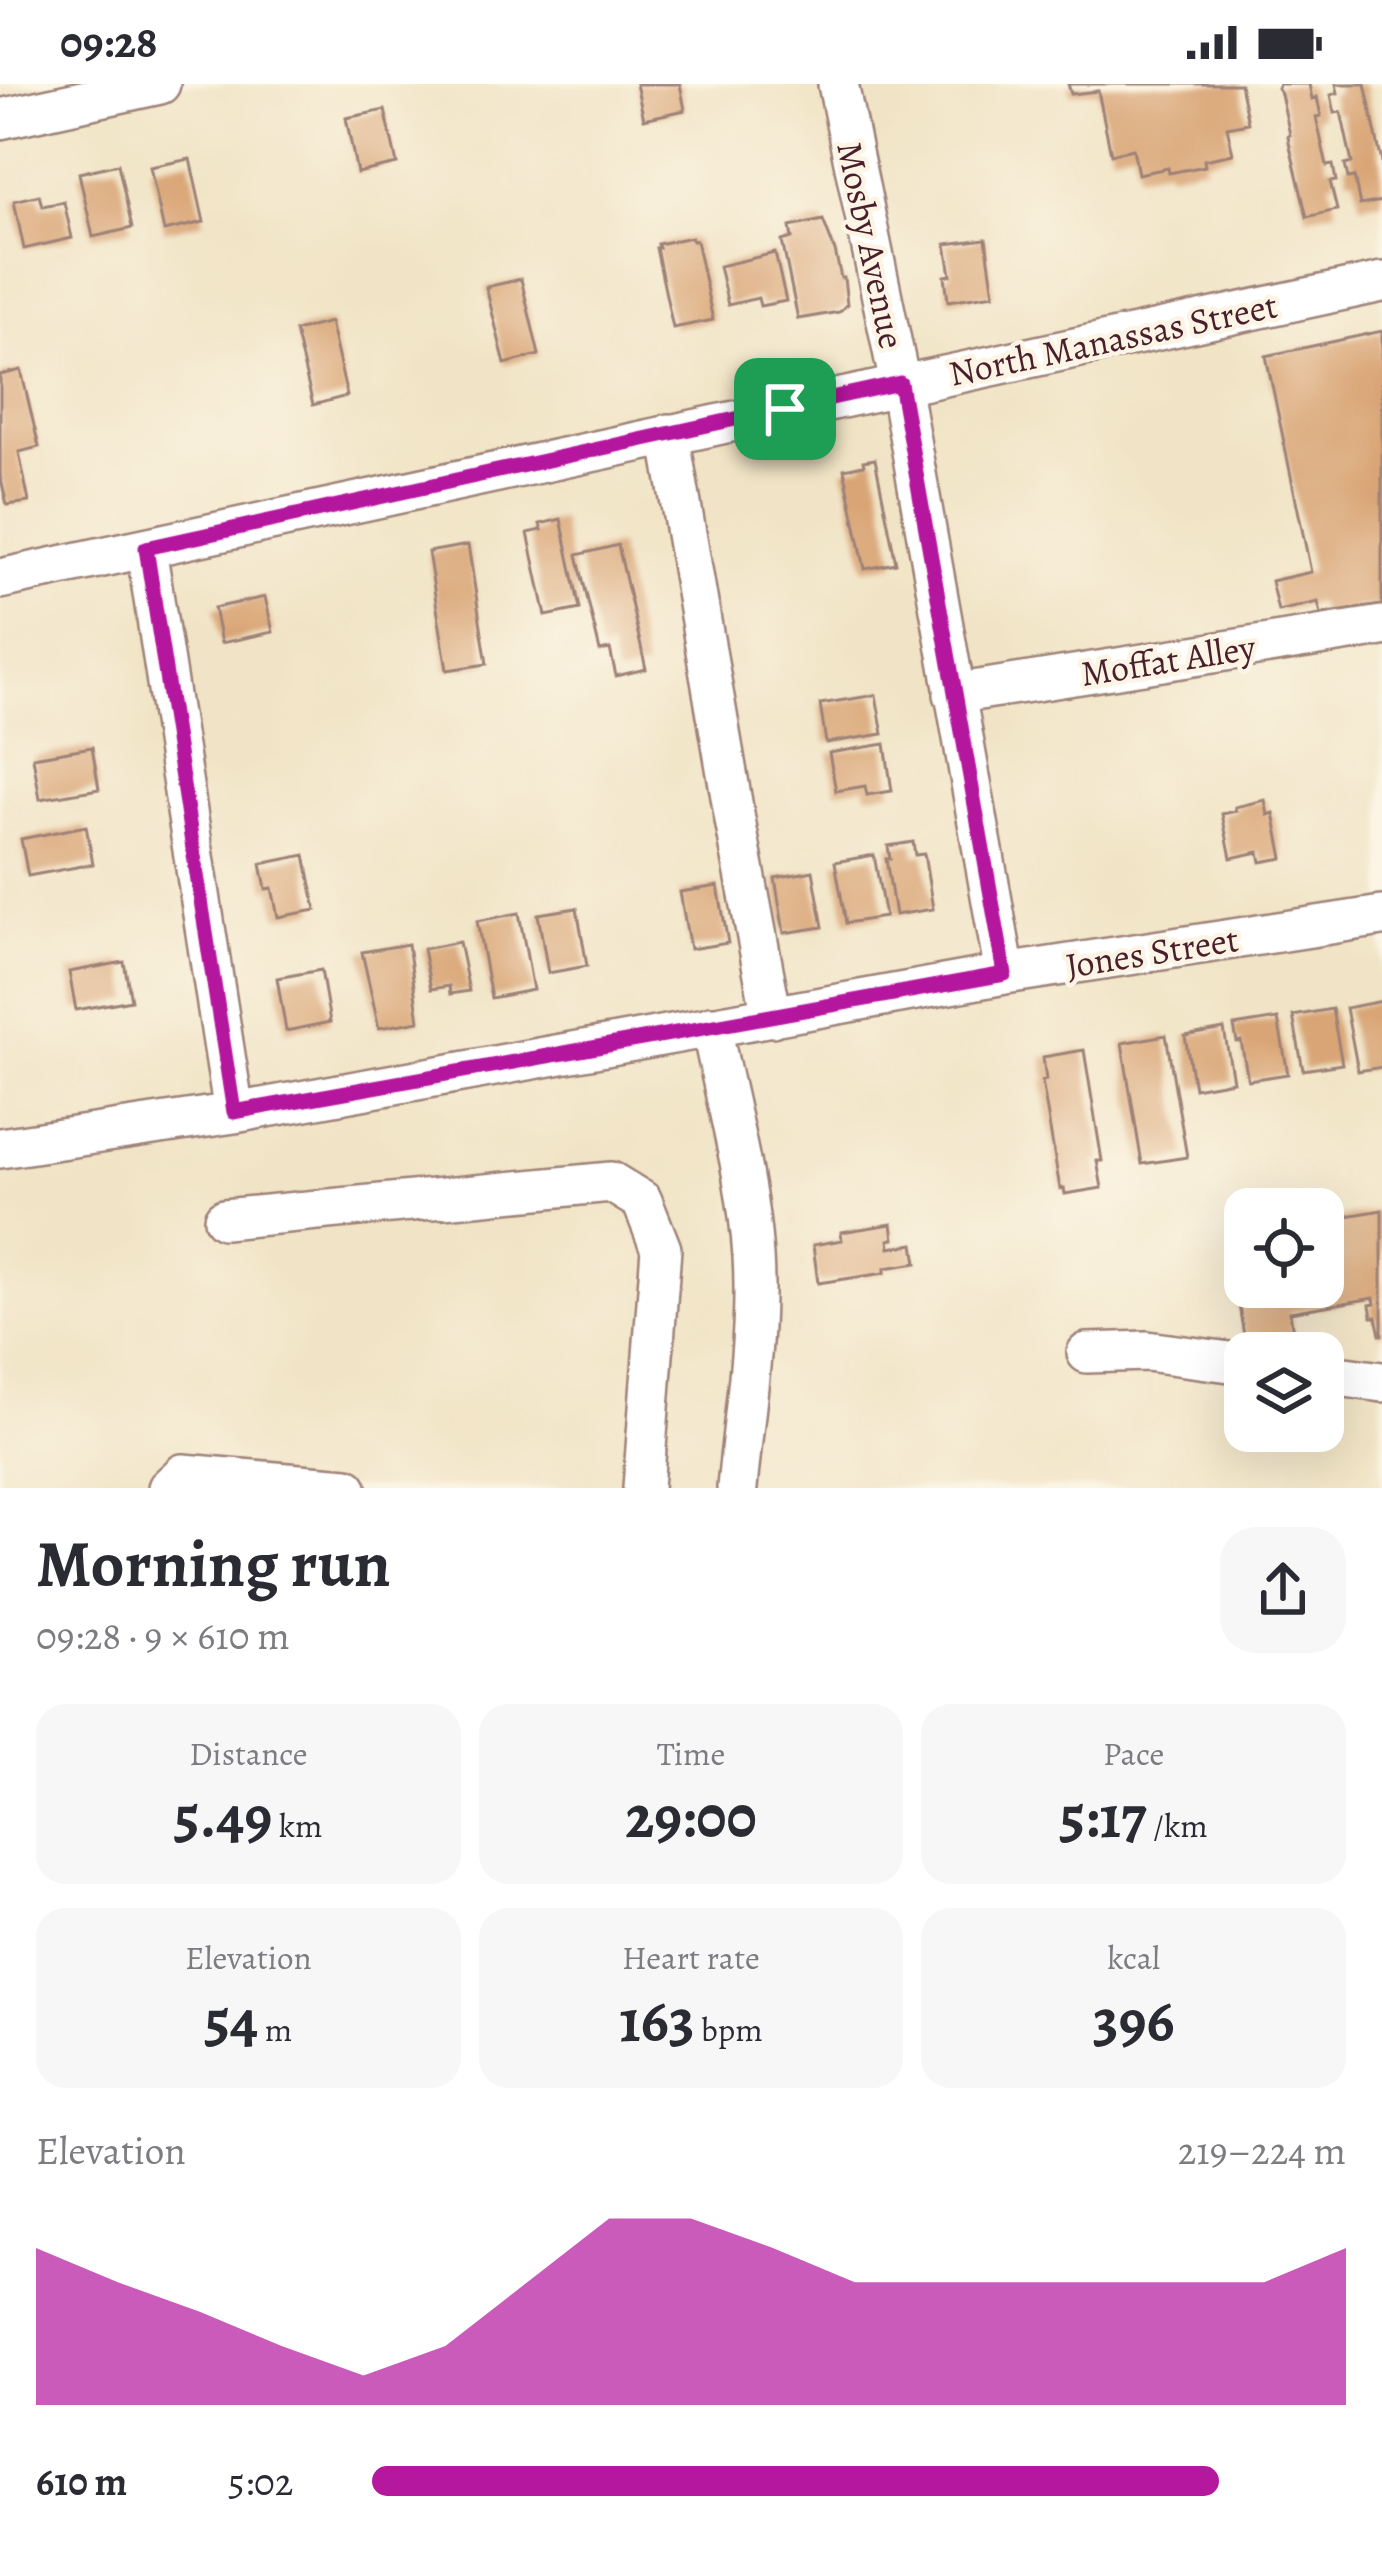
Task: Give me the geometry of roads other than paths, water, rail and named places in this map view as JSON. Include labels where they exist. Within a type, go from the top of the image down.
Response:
[{"type":"street","points":[[0,118],[160,84]]},
{"type":"street","name":"Mosby Avenue","points":[[838,84],[900,383],[1005,974]]},
{"type":"street","name":"North Manassas Street","points":[[0,579],[1382,282]]},
{"type":"street","points":[[669,434],[772,1017]]},
{"type":"street","points":[[146,548],[234,1112]]},
{"type":"street","name":"Moffat Alley","points":[[954,694],[1382,626]]},
{"type":"street","name":"Jones Street","points":[[0,1148],[234,1112],[1005,974],[1382,916]]},
{"type":"street","points":[[711,1026],[753,1256],[752,1333],[737,1488]]},
{"type":"street","points":[[224,1219],[611,1182],[642,1201],[661,1249],[644,1488]]},
{"type":"street","points":[[1087,1353],[1147,1351],[1224,1361]]},
{"type":"street","points":[[1344,1377],[1382,1382]]},
{"type":"street","points":[[168,1488],[183,1474],[347,1488]]}]
